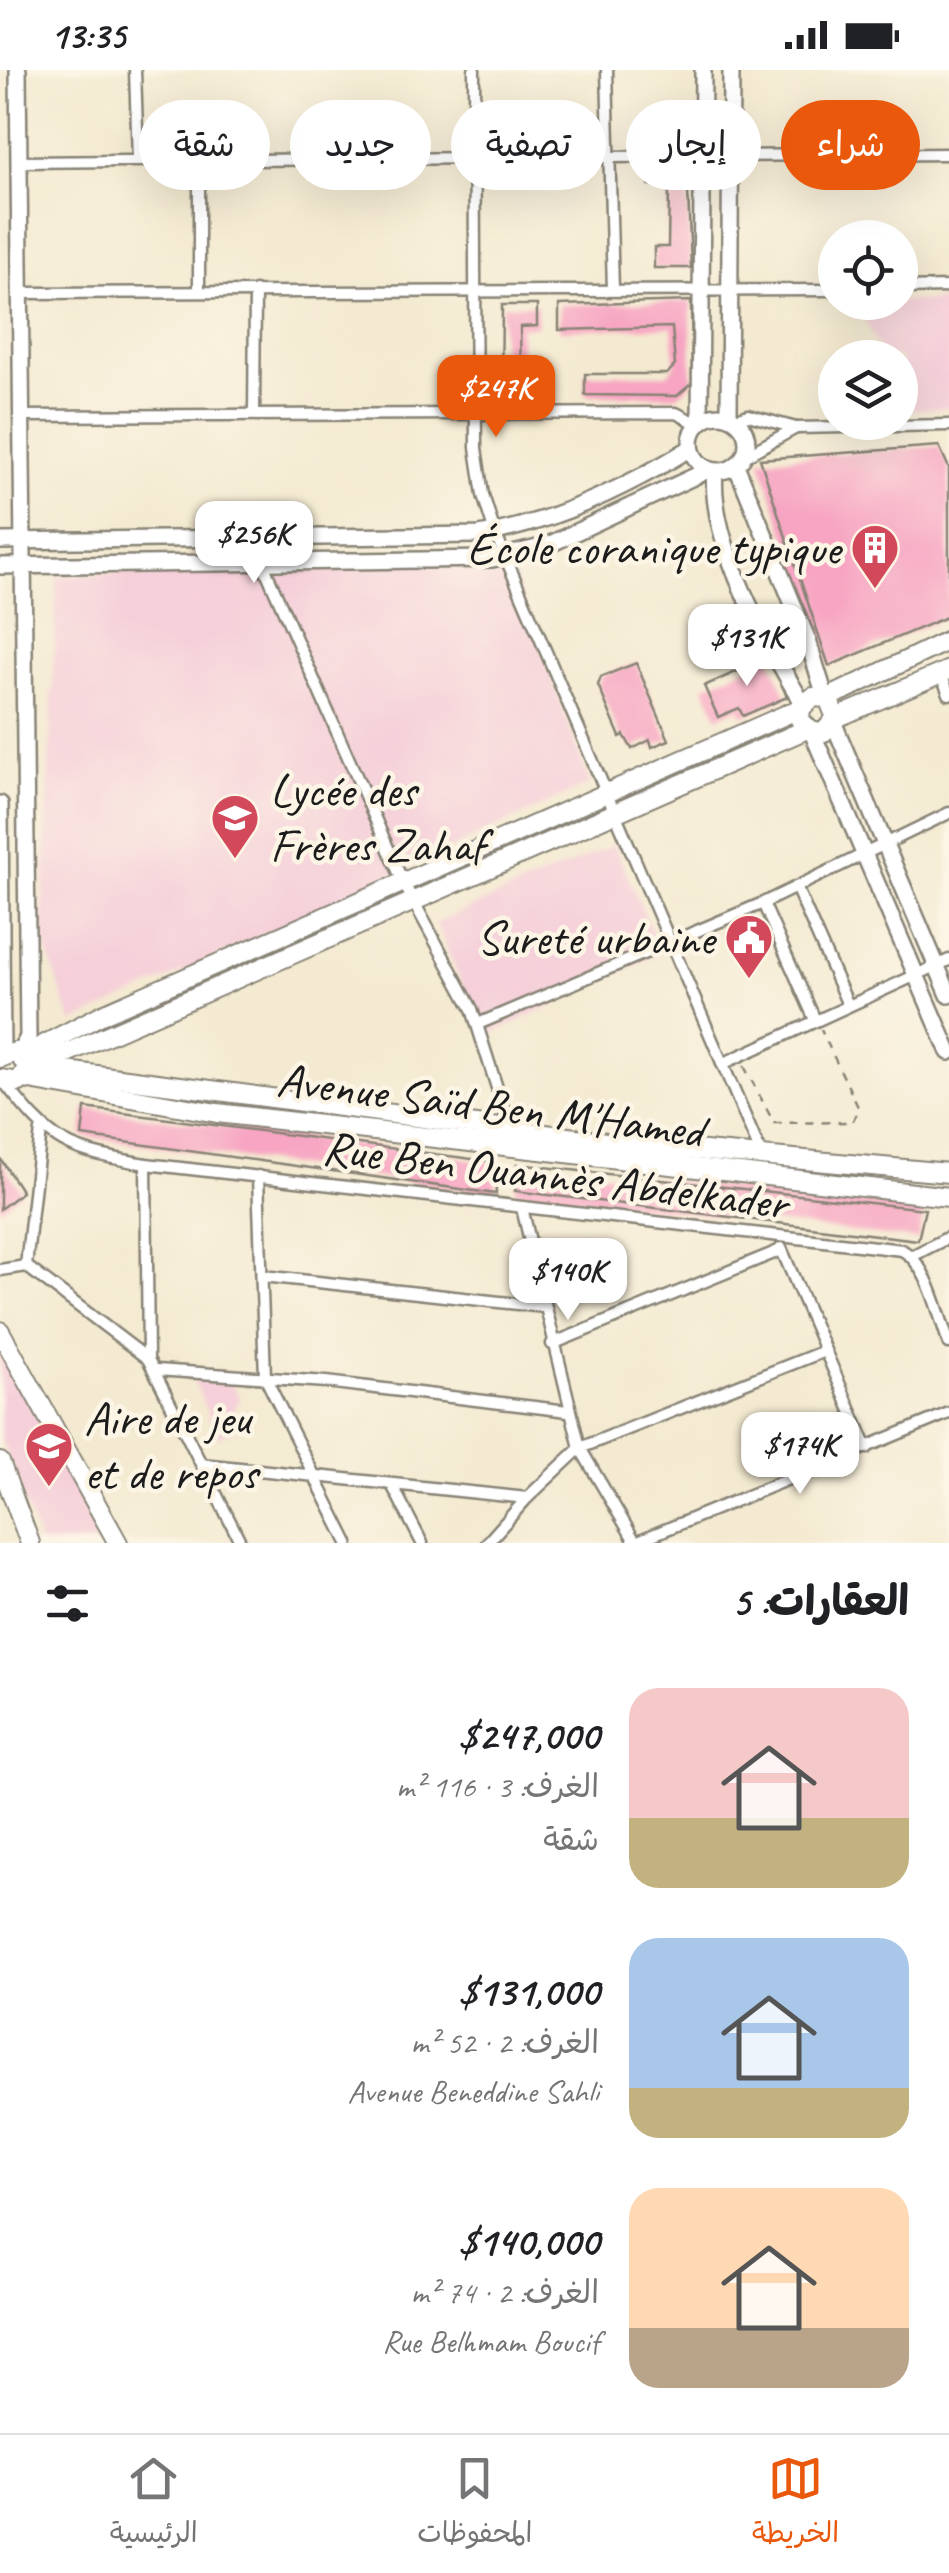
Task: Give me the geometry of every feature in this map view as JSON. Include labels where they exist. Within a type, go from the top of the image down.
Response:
[{"type":"main road","points":[[18,1062],[191,976],[949,640]]},
{"type":"main road","points":[[18,1062],[69,1052],[810,731],[824,732],[835,721],[945,672]]},
{"type":"main road","points":[[826,697],[835,721]]},
{"type":"main road","points":[[802,706],[800,720],[810,731]]},
{"type":"main road","points":[[191,976],[198,996]]},
{"type":"main road","points":[[2,1080],[14,1084],[18,1062]]},
{"type":"main road","name":"Avenue Saïd Ben M'Hamed","points":[[18,1062],[510,1129],[949,1173]]},
{"type":"main road","name":"Avenue Saïd Ben M'Hamed","points":[[18,1062],[217,1113],[949,1197]]},
{"type":"main road","points":[[0,1332],[118,1543]]},
{"type":"main road","points":[[0,1463],[6,1492],[30,1543]]},
{"type":"street","points":[[18,70],[20,566],[28,1040],[18,1062]]},
{"type":"street","points":[[18,162],[138,160],[135,70]]},
{"type":"street","points":[[474,70],[474,100]]},
{"type":"street","points":[[607,70],[613,290]]},
{"type":"street","points":[[703,70],[703,100]]},
{"type":"street","points":[[730,70],[730,100]]},
{"type":"street","points":[[761,156],[949,154]]},
{"type":"street","points":[[270,158],[451,156]]},
{"type":"street","points":[[606,157],[626,157]]},
{"type":"street","points":[[199,291],[200,190]]},
{"type":"street","points":[[475,190],[479,480],[494,533],[762,1156]]},
{"type":"street","points":[[0,541],[494,533],[559,513],[654,471],[691,448],[699,423],[702,190]]},
{"type":"street","points":[[730,190],[732,419],[746,437],[740,461],[826,697]]},
{"type":"street","points":[[918,288],[949,287]]},
{"type":"street","points":[[19,293],[818,290]]},
{"type":"street","points":[[254,414],[255,291]]},
{"type":"street","points":[[20,416],[676,413],[699,423],[717,415],[732,419],[748,415],[796,428],[949,425]]},
{"type":"street","points":[[0,566],[505,557],[546,546],[740,461],[796,428]]},
{"type":"street","points":[[691,448],[697,461],[712,470]]},
{"type":"street","points":[[712,470],[712,500],[736,567],[802,706]]},
{"type":"street","points":[[263,564],[403,882],[478,1024],[510,1129]]},
{"type":"street","points":[[945,672],[949,694]]},
{"type":"street","points":[[835,721],[884,842],[942,963],[949,995]]},
{"type":"street","points":[[810,731],[949,1052]]},
{"type":"street","points":[[0,804],[18,1062]]},
{"type":"street","points":[[478,1024],[763,903],[949,813]]},
{"type":"street","points":[[796,887],[848,1005]]},
{"type":"street","points":[[763,903],[816,1020]]},
{"type":"street","points":[[722,1064],[942,963]]},
{"type":"street","name":"Rue Ben Ouannès Abdelkader","points":[[2,1080],[42,1130],[85,1153],[782,1245],[858,1243],[912,1256]]},
{"type":"street","points":[[26,1266],[42,1130]]},
{"type":"street","points":[[146,1164],[148,1359]]},
{"type":"street","points":[[258,1176],[265,1377],[348,1543]]},
{"type":"street","points":[[522,1208],[580,1448],[634,1542],[949,1414]]},
{"type":"street","points":[[949,1237],[912,1256],[949,1343]]},
{"type":"street","points":[[552,1344],[782,1245],[822,1352],[868,1448]]},
{"type":"street","points":[[0,1270],[26,1266],[148,1359],[157,1370],[241,1543]]},
{"type":"street","points":[[262,1276],[545,1308]]},
{"type":"street","points":[[487,1543],[526,1498],[580,1448],[822,1352]]},
{"type":"street","points":[[157,1370],[265,1377],[568,1411]]},
{"type":"street","points":[[201,1464],[526,1498]]},
{"type":"street","points":[[392,1485],[422,1543]]},
{"type":"path","points":[[738,1055],[774,1123],[852,1122],[860,1109],[816,1020]]},
{"type":"shaded area","points":[[949,300],[949,408],[918,410],[918,340],[875,340],[865,320],[918,320],[918,301]]},
{"type":"shaded area","name":"Lycée des Frères Zahaf","points":[[506,554],[590,784],[72,1023],[42,936],[57,577],[269,562]]},
{"type":"shaded area","points":[[614,845],[661,952],[484,1038],[436,923]]},
{"type":"shaded area","name":"Aire de jeu et de repos","points":[[0,1351],[108,1543],[39,1543],[0,1435]]},
{"type":"shaded area","points":[[193,1378],[231,1381],[240,1401],[233,1407],[240,1428],[217,1437]]},
{"type":"building","points":[[669,190],[688,190],[691,268],[654,268],[654,247],[668,247]]},
{"type":"building","points":[[691,301],[692,383],[677,396],[585,395],[585,374],[667,374],[675,365],[672,327],[559,330],[559,305]]},
{"type":"building","points":[[502,305],[537,305],[537,326],[520,327],[521,374],[538,374],[539,396],[501,395]]},
{"type":"building","points":[[939,446],[949,468],[949,616],[829,666],[760,459]]},
{"type":"building","points":[[770,657],[787,697],[743,716],[739,708],[718,717],[704,686]]},
{"type":"building","points":[[636,663],[669,740],[652,747],[650,740],[632,749],[624,735],[620,737],[598,685],[601,677]]},
{"type":"building","points":[[85,1108],[495,1162],[496,1194],[82,1136]]},
{"type":"building","points":[[0,1158],[22,1192],[0,1209]]},
{"type":"building","points":[[517,1164],[925,1209],[918,1240],[515,1191]]},
{"type":"place","name":"École coranique typique","points":[[875,590]]},
{"type":"place","name":"Lycée des Frères Zahaf","points":[[235,860]]},
{"type":"place","name":"Sureté urbaine","points":[[749,980]]},
{"type":"place","name":"Aire de jeu et de repos","points":[[49,1488]]}]
